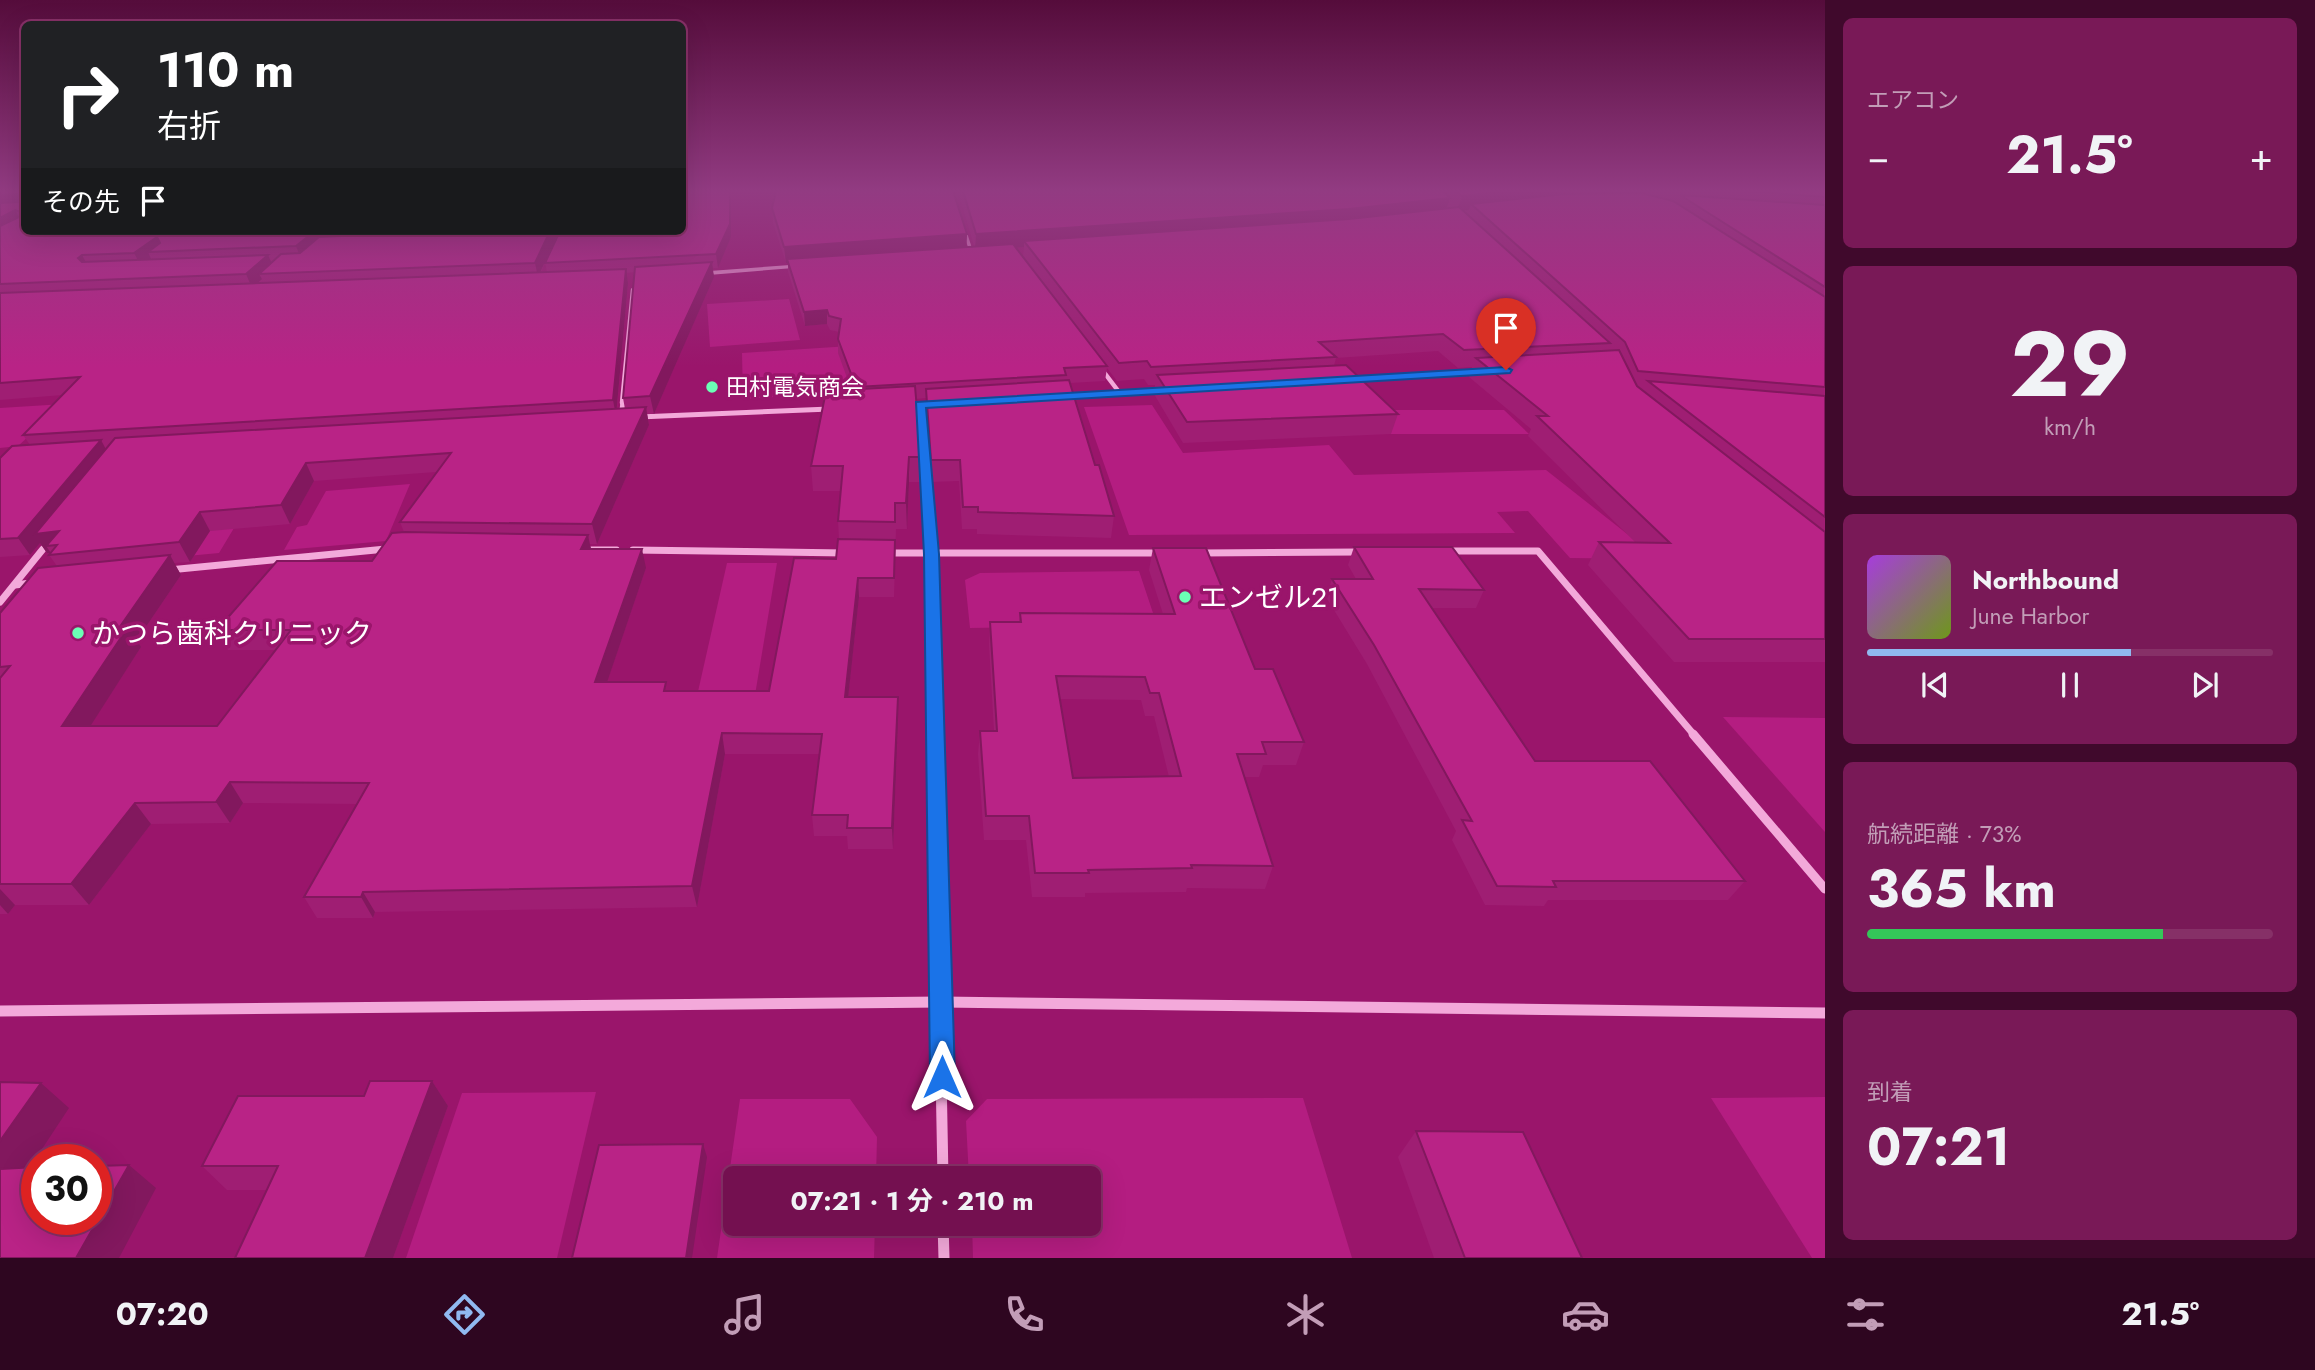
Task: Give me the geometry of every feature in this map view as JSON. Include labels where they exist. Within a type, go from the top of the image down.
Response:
[{"type":"street","points":[[971,250],[972,254]]},
{"type":"street","points":[[958,255],[986,253]]},
{"type":"street","points":[[688,274],[810,265]]},
{"type":"street","points":[[621,418],[634,278]]},
{"type":"street","points":[[1095,360],[1119,392]]},
{"type":"street","points":[[1349,380],[1488,372]]},
{"type":"street","points":[[1053,396],[1173,389]]},
{"type":"street","points":[[893,406],[947,403]]},
{"type":"street","points":[[920,405],[931,554],[942,1002],[943,1166]]},
{"type":"street","points":[[607,419],[839,408]]},
{"type":"street","points":[[0,602],[56,534]]},
{"type":"street","points":[[165,570],[398,548]]},
{"type":"street","points":[[576,549],[849,553]]},
{"type":"street","points":[[1442,551],[1538,551],[1825,890]]},
{"type":"street","points":[[1193,553],[1373,552]]},
{"type":"street","points":[[877,553],[1166,553]]},
{"type":"street","points":[[15,585],[42,582]]},
{"type":"street","points":[[0,1011],[942,1002],[1825,1013]]},
{"type":"street","points":[[943,1236],[944,1258]]},
{"type":"shaded area","points":[[789,299],[800,340],[710,347],[707,304]]},
{"type":"shaded area","points":[[926,341],[858,392],[743,399],[742,353]]},
{"type":"shaded area","points":[[64,404],[18,446],[0,448],[0,408]]},
{"type":"shaded area","points":[[1152,405],[1183,453],[1329,445],[1354,475],[1546,470],[1659,559],[1570,558],[1528,511],[1497,512],[1515,533],[1129,535],[1084,407]]},
{"type":"shaded area","points":[[1341,410],[1504,410],[1529,434],[1359,434]]},
{"type":"shaded area","points":[[410,484],[386,541],[284,550],[297,527],[307,525],[326,491]]},
{"type":"shaded area","points":[[252,498],[219,553],[166,558]]},
{"type":"shaded area","points":[[727,563],[777,563],[755,695],[697,696]]},
{"type":"shaded area","points":[[1139,571],[1157,625],[970,628],[965,580],[980,573]]},
{"type":"shaded area","points":[[1723,717],[1825,718],[1825,832]]},
{"type":"shaded area","points":[[596,1092],[557,1258],[406,1258],[462,1093]]},
{"type":"shaded area","points":[[1825,1097],[1825,1258],[1812,1258],[1711,1098]]},
{"type":"shaded area","points":[[1303,1098],[1352,1258],[973,1258],[972,1236],[1101,1236],[1101,1166],[968,1166],[966,1121],[987,1099]]},
{"type":"shaded area","points":[[740,1099],[850,1099],[877,1137],[876,1166],[730,1166]]},
{"type":"shaded area","points":[[723,1217],[723,1236],[875,1236],[874,1258],[717,1258]]},
{"type":"building","points":[[0,250],[139,250],[134,253],[82,255],[78,258],[82,262],[268,255],[246,274],[0,284]]},
{"type":"building","points":[[151,250],[205,250],[148,252]]},
{"type":"building","points":[[304,250],[541,250],[535,263],[259,274],[281,254],[300,253]]},
{"type":"building","points":[[551,250],[718,250],[716,254],[545,263]]},
{"type":"building","points":[[927,250],[1017,250],[1107,366],[1064,368],[1066,375],[856,387],[838,339],[841,319],[829,316],[827,310],[804,312],[787,259]]},
{"type":"building","points":[[1031,250],[1506,250],[1610,343],[1464,350],[1443,334],[1319,342],[1336,357],[1151,367],[1147,361],[1119,363]]},
{"type":"building","points":[[1522,250],[1750,250],[1825,297],[1825,387],[1638,371],[1625,342]]},
{"type":"building","points":[[1766,250],[1825,250],[1825,287]]},
{"type":"building","points":[[712,262],[650,396],[623,398],[635,267]]},
{"type":"building","points":[[626,269],[613,400],[23,435],[80,377],[0,383],[0,293]]},
{"type":"building","points":[[1619,350],[1637,386],[1825,532],[1825,639],[1689,639],[1599,542],[1670,543],[1537,416],[1548,416],[1476,358]]},
{"type":"building","points":[[1346,365],[1398,414],[1187,422],[1157,375]]},
{"type":"building","points":[[1069,380],[1114,516],[978,512],[978,507],[963,507],[960,460],[931,460],[926,389]]},
{"type":"building","points":[[1648,381],[1825,396],[1825,517]]},
{"type":"building","points":[[915,386],[921,457],[909,457],[906,503],[895,503],[895,522],[838,521],[843,466],[811,466],[825,396],[862,397],[860,389]]},
{"type":"building","points":[[646,407],[592,524],[400,522],[451,453],[306,463],[281,505],[200,512],[179,542],[49,555],[57,545],[46,546],[59,531],[35,534],[115,438]]},
{"type":"building","points":[[101,440],[18,538],[0,539],[0,458],[12,446]]},
{"type":"building","points":[[392,533],[588,535],[581,549],[642,549],[595,682],[666,682],[664,691],[769,691],[794,558],[836,559],[838,539],[895,540],[894,578],[858,578],[845,697],[898,697],[892,828],[847,828],[848,815],[812,815],[822,734],[722,733],[692,886],[363,892],[361,897],[304,897],[369,783],[230,782],[216,802],[135,803],[71,884],[0,884],[0,678],[10,666],[0,667],[0,613],[38,568],[170,555],[119,628],[128,627],[62,726],[217,726],[291,630],[217,630],[277,561],[372,561]]},
{"type":"building","points":[[1354,547],[1452,547],[1484,590],[1419,589],[1535,761],[1650,761],[1745,881],[1553,881],[1556,887],[1497,886],[1462,820],[1472,821],[1374,645],[1332,579],[1373,579]]},
{"type":"building","points":[[1153,548],[1206,548],[1255,669],[1273,669],[1304,742],[1262,742],[1266,754],[1237,754],[1273,866],[1191,865],[1192,868],[1035,873],[1029,816],[986,816],[980,731],[997,731],[990,622],[1021,622],[1020,613],[1175,614]],"holes":[[[1056,676],[1145,677],[1150,693],[1159,693],[1181,776],[1073,778]]]},
{"type":"building","points":[[370,1081],[432,1081],[365,1258],[235,1258],[278,1166],[202,1166],[238,1096],[364,1096]]},
{"type":"building","points":[[0,1082],[41,1083],[0,1141]]},
{"type":"building","points":[[1416,1131],[1523,1132],[1582,1258],[1465,1258]]},
{"type":"building","points":[[703,1144],[686,1258],[572,1258],[599,1145]]},
{"type":"building","points":[[129,1165],[112,1195],[112,1166]]},
{"type":"building","points":[[21,1168],[21,1235],[89,1235],[76,1258],[0,1258],[0,1169]]},
{"type":"place","name":"田村電気商会","points":[[712,387]]},
{"type":"place","name":"エンゼル21","points":[[1185,597]]},
{"type":"place","name":"かつら歯科クリニック","points":[[78,633]]},
{"type":"route","points":[[942,1077],[931,554],[920,405],[1506,370]]}]
